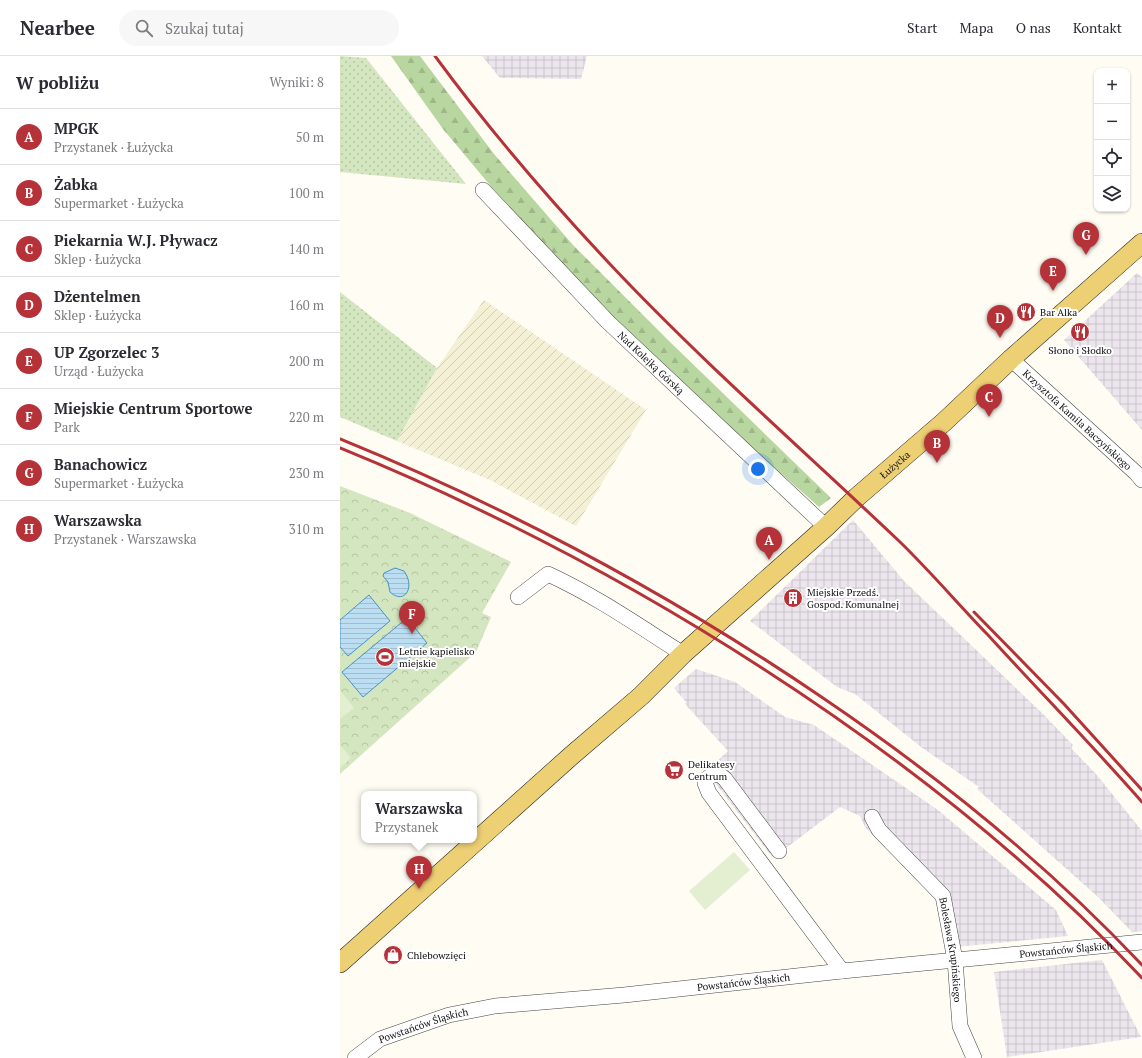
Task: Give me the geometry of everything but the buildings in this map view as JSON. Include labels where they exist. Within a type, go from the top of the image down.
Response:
[{"type":"main road","name":"Łużycka","points":[[477,840],[641,696],[683,654],[826,527],[857,496],[944,422],[1011,359],[1142,243]]},
{"type":"main road","name":"Łużycka","points":[[340,963],[474,843]]},
{"type":"street","name":"Nad Kolejką Górską","points":[[483,190],[608,322],[826,527]]},
{"type":"street","name":"Krzysztofa Kamila Baczyńskiego","points":[[1011,359],[1142,480]]},
{"type":"street","points":[[518,597],[548,574],[612,608],[683,654]]},
{"type":"street","points":[[779,851],[725,779],[719,774],[712,775],[708,778],[705,783],[709,793],[842,971]]},
{"type":"street","name":"Bolesława Krupińskiego","points":[[872,817],[879,830],[942,896],[955,960],[960,1026],[974,1058]]},
{"type":"street","name":"Powstańców Śląskich","points":[[355,1058],[380,1039],[449,1015],[495,1006],[624,995],[842,971],[1142,942]]},
{"type":"shaded area","points":[[482,56],[587,56],[581,79],[500,78]]},
{"type":"shaded area","points":[[1137,273],[1142,277],[1142,430],[1064,340]]},
{"type":"shaded area","points":[[484,300],[646,410],[576,526],[490,480],[397,441],[437,368]]},
{"type":"shaded area","points":[[853,520],[904,581],[1042,713],[1073,745],[1071,748],[1096,774],[1142,831],[1142,931],[1132,932],[1098,897],[977,789],[979,787],[921,747],[855,694],[837,687],[750,621]]},
{"type":"shaded area","points":[[696,669],[735,682],[785,717],[814,725],[938,810],[1056,910],[1068,936],[946,948],[938,902],[865,827],[860,816],[840,807],[773,858],[706,771],[728,751],[685,704],[686,702],[674,688]]},
{"type":"shaded area","points":[[1102,960],[1141,1037],[1007,1057],[994,972]]},
{"type":"green space","points":[[340,56],[366,58],[466,184],[340,172]]},
{"type":"green space","points":[[391,56],[420,56],[494,154],[573,245],[670,342],[831,498],[819,507],[706,407],[586,290],[494,190],[443,129]]},
{"type":"green space","points":[[340,292],[437,368],[397,441],[340,417]]},
{"type":"green space","points":[[340,486],[410,513],[511,562],[482,613],[491,617],[476,652],[340,774]]},
{"type":"green space","points":[[340,690],[354,708],[340,719]]},
{"type":"green space","points":[[340,745],[351,758],[340,768]]},
{"type":"green space","points":[[734,852],[750,870],[705,910],[689,891]]},
{"type":"water","points":[[395,568],[404,571],[409,583],[407,593],[400,597],[395,596],[390,592],[388,582],[383,576],[384,573]]},
{"type":"water","points":[[369,595],[390,621],[348,656],[340,647],[340,620]]},
{"type":"water","name":"Letnie kąpielisko miejskie","points":[[407,618],[427,643],[363,697],[342,672]]},
{"type":"railway","points":[[435,56],[518,162],[608,262],[715,369],[910,552],[1142,802]]},
{"type":"railway","points":[[340,439],[466,494],[527,524],[648,589],[766,660],[908,758],[990,823],[1068,892],[1142,965]]},
{"type":"railway","points":[[340,448],[395,471],[503,521],[556,548],[661,606],[762,668],[864,737],[961,811],[1054,891],[1142,978]]},
{"type":"railway","points":[[974,612],[1064,704],[1142,790]]},
{"type":"place","name":"Banachowicz","points":[[1086,255]]},
{"type":"place","name":"UP Zgorzelec 3","points":[[1053,291]]},
{"type":"place","name":"Bar Alka","points":[[1026,312]]},
{"type":"place","name":"Słono i Słodko","points":[[1080,332]]},
{"type":"place","name":"Dżentelmen","points":[[1000,338]]},
{"type":"place","name":"Piekarnia W.J. Pływacz","points":[[989,417]]},
{"type":"place","name":"Żabka","points":[[937,463]]},
{"type":"place","name":"MPGK","points":[[769,560]]},
{"type":"place","name":"Miejskie Przedś. Gospod. Komunalnej","points":[[793,598]]},
{"type":"place","name":"Miejskie Centrum Sportowe","points":[[412,634]]},
{"type":"place","name":"Letnie kąpielisko miejskie","points":[[385,657]]},
{"type":"place","name":"Delikatesy Centrum","points":[[674,770]]},
{"type":"place","name":"Warszawska","points":[[419,889]]},
{"type":"place","name":"Chlebowzięci","points":[[393,955]]}]
